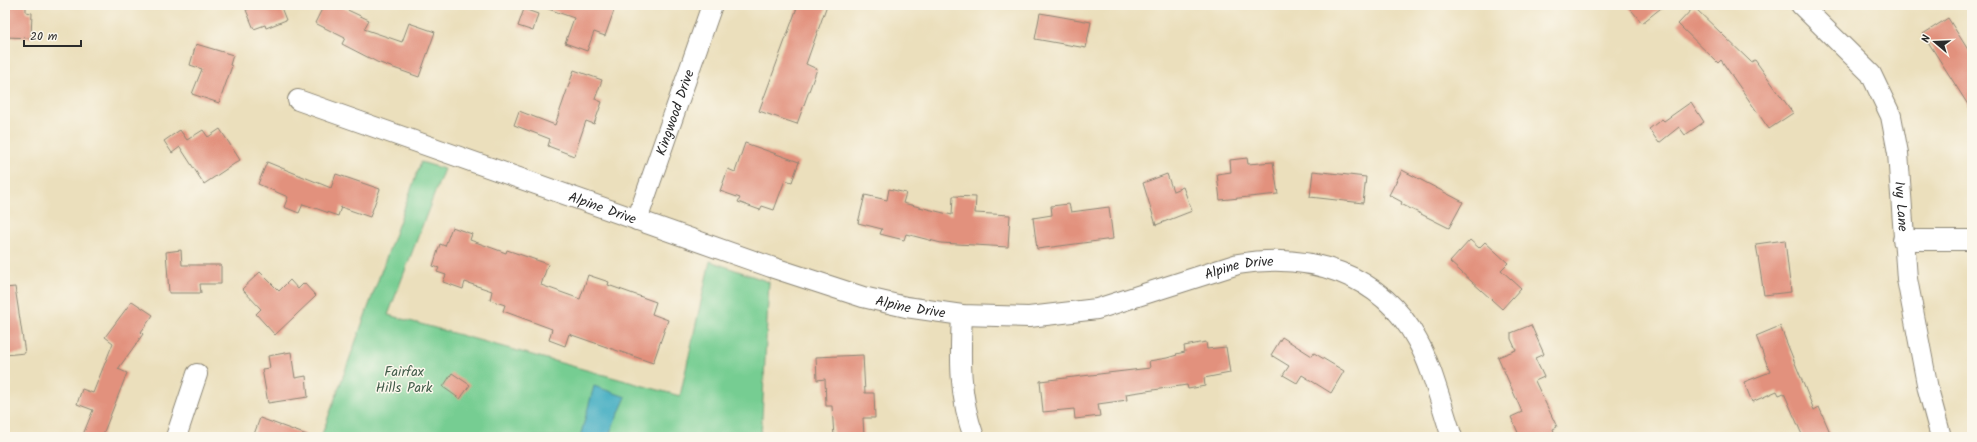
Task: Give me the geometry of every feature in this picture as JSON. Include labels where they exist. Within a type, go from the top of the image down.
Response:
[{"type":"street","name":"Kingwood Drive","points":[[637,220],[712,5]]},
{"type":"street","name":"Ivy Lane","points":[[1801,5],[1870,74],[1891,116],[1898,152],[1903,240],[1907,279],[1916,334],[1928,389],[1941,437]]},
{"type":"street","name":"Alpine Drive","points":[[298,100],[637,220],[857,295],[906,307],[962,315],[1029,317],[1097,309],[1238,264],[1260,260],[1292,260],[1318,264],[1345,273],[1367,285],[1392,306],[1404,321],[1417,340],[1452,437]]},
{"type":"street","points":[[1903,240],[1972,240]]},
{"type":"street","points":[[962,315],[961,369],[963,403],[974,437]]},
{"type":"street","points":[[176,437],[197,374]]},
{"type":"green space","name":"Fairfax Hills Park","points":[[421,162],[444,169],[388,315],[680,396],[710,261],[769,282],[761,437],[321,437]]},
{"type":"water","points":[[594,386],[626,397],[608,437],[580,437]]},
{"type":"building","points":[[5,5],[26,5],[26,12],[32,13],[31,38],[5,37]]},
{"type":"building","points":[[259,5],[280,5],[286,20],[266,28],[265,25],[254,29],[246,10]]},
{"type":"building","points":[[324,5],[337,5],[369,20],[364,29],[402,42],[409,23],[435,32],[419,77],[377,62],[342,44],[345,38],[315,23]]},
{"type":"building","points":[[544,5],[616,5],[605,36],[594,32],[587,51],[565,43],[574,18],[543,7]]},
{"type":"building","points":[[798,5],[827,5],[806,64],[817,69],[797,124],[759,111]]},
{"type":"building","points":[[1627,5],[1665,5],[1642,23]]},
{"type":"building","points":[[1694,7],[1751,62],[1755,60],[1793,113],[1769,129],[1721,60],[1718,63],[1678,24]]},
{"type":"building","points":[[524,9],[538,14],[533,31],[518,26]]},
{"type":"building","points":[[1040,13],[1091,22],[1086,48],[1035,39]]},
{"type":"building","points":[[1948,18],[1972,56],[1972,111],[1923,34]]},
{"type":"building","points":[[196,44],[233,55],[230,65],[232,66],[219,103],[192,94],[202,69],[190,65]]},
{"type":"building","points":[[574,70],[602,80],[595,99],[602,102],[594,124],[586,121],[574,156],[548,146],[550,139],[514,125],[519,111],[555,125]]},
{"type":"building","points":[[1691,102],[1704,122],[1685,135],[1679,127],[1659,143],[1649,129],[1662,119],[1664,121]]},
{"type":"building","points":[[220,129],[240,160],[204,184],[180,147],[172,153],[164,141],[180,130],[187,140],[203,130],[208,137]]},
{"type":"building","points":[[745,143],[799,162],[792,182],[785,180],[774,210],[762,206],[760,210],[738,202],[740,198],[720,191],[728,169],[735,172]]},
{"type":"building","points":[[1247,158],[1248,164],[1273,162],[1278,194],[1220,200],[1217,174],[1231,172],[1230,160]]},
{"type":"building","points":[[267,162],[331,188],[336,174],[380,189],[370,217],[341,207],[338,216],[303,204],[299,213],[284,207],[288,197],[258,184]]},
{"type":"building","points":[[1402,170],[1463,202],[1449,228],[1401,204],[1402,202],[1389,195]]},
{"type":"building","points":[[1313,171],[1366,177],[1363,203],[1310,197]]},
{"type":"building","points":[[1167,174],[1173,191],[1183,187],[1192,211],[1156,225],[1143,183]]},
{"type":"building","points":[[889,189],[906,193],[903,203],[952,215],[953,196],[976,197],[975,213],[1010,215],[1008,247],[941,243],[906,234],[904,240],[880,234],[882,229],[858,223],[865,195],[887,200]]},
{"type":"building","points":[[1069,204],[1071,212],[1109,207],[1113,239],[1037,249],[1033,218],[1052,215],[1051,206]]},
{"type":"building","points":[[452,227],[472,234],[470,240],[506,253],[507,250],[548,264],[541,285],[580,299],[588,275],[609,282],[608,285],[656,302],[652,314],[668,320],[653,363],[569,334],[565,346],[549,340],[552,329],[503,311],[505,305],[490,300],[492,291],[465,282],[463,289],[443,282],[446,275],[437,272],[439,268],[433,266],[440,244],[445,246]]},
{"type":"building","points":[[1470,240],[1479,248],[1485,242],[1508,263],[1501,270],[1521,288],[1502,309],[1450,262]]},
{"type":"building","points":[[1785,240],[1791,292],[1764,295],[1756,244]]},
{"type":"building","points":[[181,250],[182,265],[221,265],[221,284],[200,284],[201,293],[169,293],[166,252]]},
{"type":"building","points":[[260,272],[279,291],[290,280],[298,289],[304,283],[316,296],[275,335],[256,314],[261,309],[242,289]]},
{"type":"building","points":[[15,287],[25,353],[5,355],[5,288]]},
{"type":"building","points":[[132,301],[153,315],[141,332],[143,334],[118,369],[127,373],[102,437],[82,437],[93,410],[77,404],[82,389],[93,393],[113,343],[105,337]]},
{"type":"building","points":[[1531,325],[1544,354],[1535,358],[1544,377],[1535,381],[1557,427],[1553,429],[1556,437],[1520,437],[1511,417],[1522,412],[1498,357],[1516,350],[1511,339],[1511,333]]},
{"type":"building","points":[[1780,326],[1814,410],[1819,407],[1832,437],[1803,437],[1784,393],[1779,395],[1777,391],[1752,402],[1744,382],[1770,372],[1756,336]]},
{"type":"building","points":[[1282,337],[1312,356],[1314,353],[1344,371],[1331,393],[1302,375],[1297,383],[1283,375],[1289,366],[1271,355]]},
{"type":"building","points":[[1206,342],[1207,349],[1226,347],[1230,373],[1204,378],[1205,386],[1188,389],[1187,385],[1126,394],[1127,400],[1098,404],[1100,416],[1075,419],[1074,409],[1043,412],[1040,381],[1150,368],[1149,361],[1167,358],[1185,352],[1184,346]]},
{"type":"building","points":[[291,352],[295,378],[306,376],[308,397],[268,403],[262,369],[270,368],[268,356]]},
{"type":"building","points":[[863,355],[865,393],[874,393],[875,418],[863,418],[864,437],[834,437],[832,406],[826,406],[825,379],[817,380],[816,357]]},
{"type":"building","points":[[452,373],[470,385],[460,399],[443,387]]},
{"type":"building","points":[[260,418],[307,435],[307,437],[253,437]]}]
